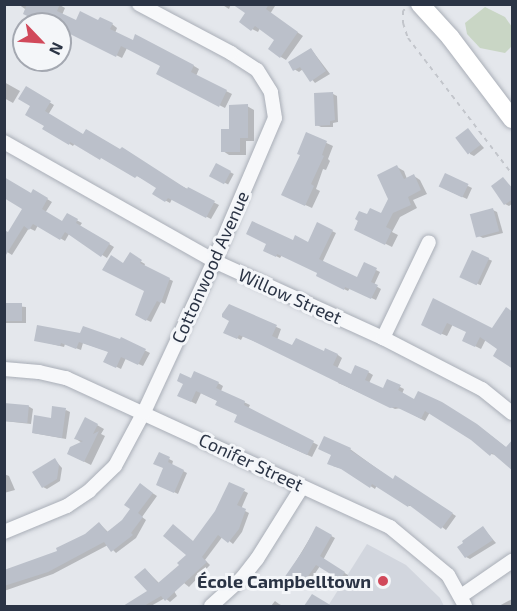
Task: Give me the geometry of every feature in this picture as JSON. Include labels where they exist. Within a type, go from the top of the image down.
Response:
[{"type":"main road","points":[[413,6],[450,37],[513,119]]},
{"type":"street","name":"Cottonwood Avenue","points":[[4,532],[43,518],[89,491],[115,466],[144,412],[214,261],[275,118],[271,92],[256,70],[231,53],[139,4]]},
{"type":"street","name":"Willow Street","points":[[4,142],[214,261],[383,338],[482,389],[513,413]]},
{"type":"street","points":[[383,338],[429,242]]},
{"type":"street","name":"Conifer Street","points":[[4,369],[39,372],[66,378],[390,527],[448,575],[463,601]]},
{"type":"street","points":[[212,606],[242,578],[257,559],[302,487]]},
{"type":"street","points":[[463,601],[513,561]]},
{"type":"path","points":[[413,6],[403,11],[408,38],[513,174]]},
{"type":"shaded area","name":"École Campbelltown","points":[[367,544],[406,565],[440,598],[444,606],[328,606]]},
{"type":"green space","points":[[485,7],[505,17],[512,27],[512,46],[505,53],[480,48],[467,34],[465,23]]},
{"type":"building","points":[[27,4],[60,4],[57,11],[59,12],[24,12]]},
{"type":"building","points":[[232,4],[269,4],[266,9],[298,32],[280,58],[268,49],[274,40],[255,26],[251,31],[239,22],[245,13]]},
{"type":"building","points":[[80,11],[98,20],[100,17],[113,23],[110,29],[133,40],[135,34],[194,65],[191,72],[227,90],[219,107],[156,74],[160,66],[121,46],[116,57],[72,35],[72,18],[76,20]]},
{"type":"building","points":[[311,48],[326,71],[310,82],[300,67],[293,71],[288,62]]},
{"type":"building","points":[[26,86],[51,101],[45,111],[83,134],[86,129],[120,149],[122,147],[187,189],[188,187],[215,201],[206,218],[168,198],[165,202],[152,194],[156,188],[137,176],[135,178],[101,158],[100,160],[70,142],[69,145],[42,129],[44,126],[25,115],[30,106],[18,99]]},
{"type":"building","points":[[333,92],[335,120],[330,121],[330,125],[315,126],[314,93]]},
{"type":"building","points":[[248,104],[248,138],[240,138],[240,152],[221,152],[221,129],[229,129],[229,105]]},
{"type":"building","points":[[468,128],[481,145],[468,154],[455,138]]},
{"type":"building","points":[[306,132],[327,141],[322,155],[324,156],[311,184],[314,186],[305,206],[281,195],[300,155],[297,154]]},
{"type":"building","points":[[216,163],[231,171],[224,184],[209,176]]},
{"type":"building","points":[[397,165],[404,179],[414,174],[421,190],[408,197],[411,205],[393,213],[386,227],[392,230],[385,245],[354,230],[358,221],[355,219],[359,211],[367,214],[370,208],[381,213],[388,199],[377,175]]},
{"type":"building","points":[[445,173],[469,184],[462,198],[439,187]]},
{"type":"building","points":[[4,177],[31,193],[33,189],[48,198],[42,209],[62,221],[67,213],[78,219],[76,223],[110,243],[101,257],[65,232],[60,240],[33,224],[29,230],[24,226],[4,258],[4,230],[8,232],[22,209],[4,198]]},
{"type":"building","points":[[503,177],[513,189],[513,199],[504,205],[491,186]]},
{"type":"building","points":[[493,208],[499,231],[476,237],[470,214]]},
{"type":"building","points":[[252,221],[293,240],[295,235],[308,242],[317,222],[333,230],[319,259],[357,277],[364,262],[377,268],[371,282],[378,285],[371,299],[345,287],[344,290],[316,276],[317,273],[277,254],[276,257],[263,251],[266,244],[246,234]]},
{"type":"building","points":[[472,250],[489,258],[477,285],[459,277]]},
{"type":"building","points":[[130,252],[142,260],[140,263],[170,278],[161,303],[157,301],[146,321],[135,315],[144,291],[102,270],[111,255],[123,263]]},
{"type":"building","points":[[433,298],[492,328],[506,307],[513,312],[513,369],[493,356],[497,349],[480,337],[475,347],[462,341],[466,332],[447,323],[441,335],[421,325]]},
{"type":"building","points":[[4,303],[22,303],[22,321],[4,321]]},
{"type":"building","points":[[229,304],[277,325],[272,336],[292,345],[296,338],[324,351],[325,348],[338,354],[333,365],[351,374],[355,365],[369,371],[365,380],[383,388],[387,379],[401,385],[398,390],[414,399],[418,391],[442,402],[477,424],[506,447],[513,439],[513,471],[492,453],[490,456],[471,440],[425,411],[421,419],[396,407],[390,408],[253,341],[239,335],[237,339],[223,333],[229,321],[222,317],[222,314]]},
{"type":"building","points":[[37,325],[80,333],[83,326],[120,339],[121,337],[146,349],[138,365],[121,357],[116,368],[103,362],[108,352],[79,342],[76,349],[61,343],[60,346],[34,341]]},
{"type":"building","points":[[194,371],[219,382],[216,388],[245,401],[244,405],[314,441],[307,455],[234,422],[237,415],[215,405],[217,401],[196,391],[191,402],[177,396],[183,384],[177,381],[180,373],[191,378]]},
{"type":"building","points":[[4,403],[29,405],[27,423],[4,421]]},
{"type":"building","points":[[52,406],[66,408],[62,438],[32,433],[34,415],[51,418]]},
{"type":"building","points":[[85,417],[98,424],[93,434],[99,431],[84,462],[67,454],[70,447],[83,441],[74,439]]},
{"type":"building","points":[[324,436],[351,448],[350,450],[393,479],[395,475],[453,513],[441,529],[409,505],[408,507],[372,484],[370,488],[341,469],[327,464],[331,455],[318,449]]},
{"type":"building","points":[[159,452],[170,457],[168,462],[184,470],[174,493],[156,485],[163,468],[153,464]]},
{"type":"building","points":[[55,458],[59,465],[57,479],[42,488],[32,472]]},
{"type":"building","points":[[229,482],[245,489],[237,505],[246,509],[239,529],[228,543],[218,535],[202,557],[207,562],[165,601],[161,596],[144,606],[123,606],[147,591],[134,577],[145,568],[158,583],[179,565],[177,563],[186,555],[163,536],[173,524],[193,541],[215,511]]},
{"type":"building","points":[[140,483],[153,493],[138,513],[143,517],[131,533],[133,535],[111,552],[104,542],[48,572],[4,586],[4,570],[57,551],[56,548],[85,534],[99,522],[107,532],[122,520],[130,509],[124,505]]},
{"type":"building","points":[[316,526],[332,535],[320,556],[345,572],[340,580],[316,565],[299,589],[284,578],[304,549]]},
{"type":"building","points":[[483,526],[493,540],[465,558],[457,547]]},
{"type":"building","points":[[312,594],[332,606],[304,606]]},
{"type":"place","name":"École Campbelltown","points":[[383,581]]}]
